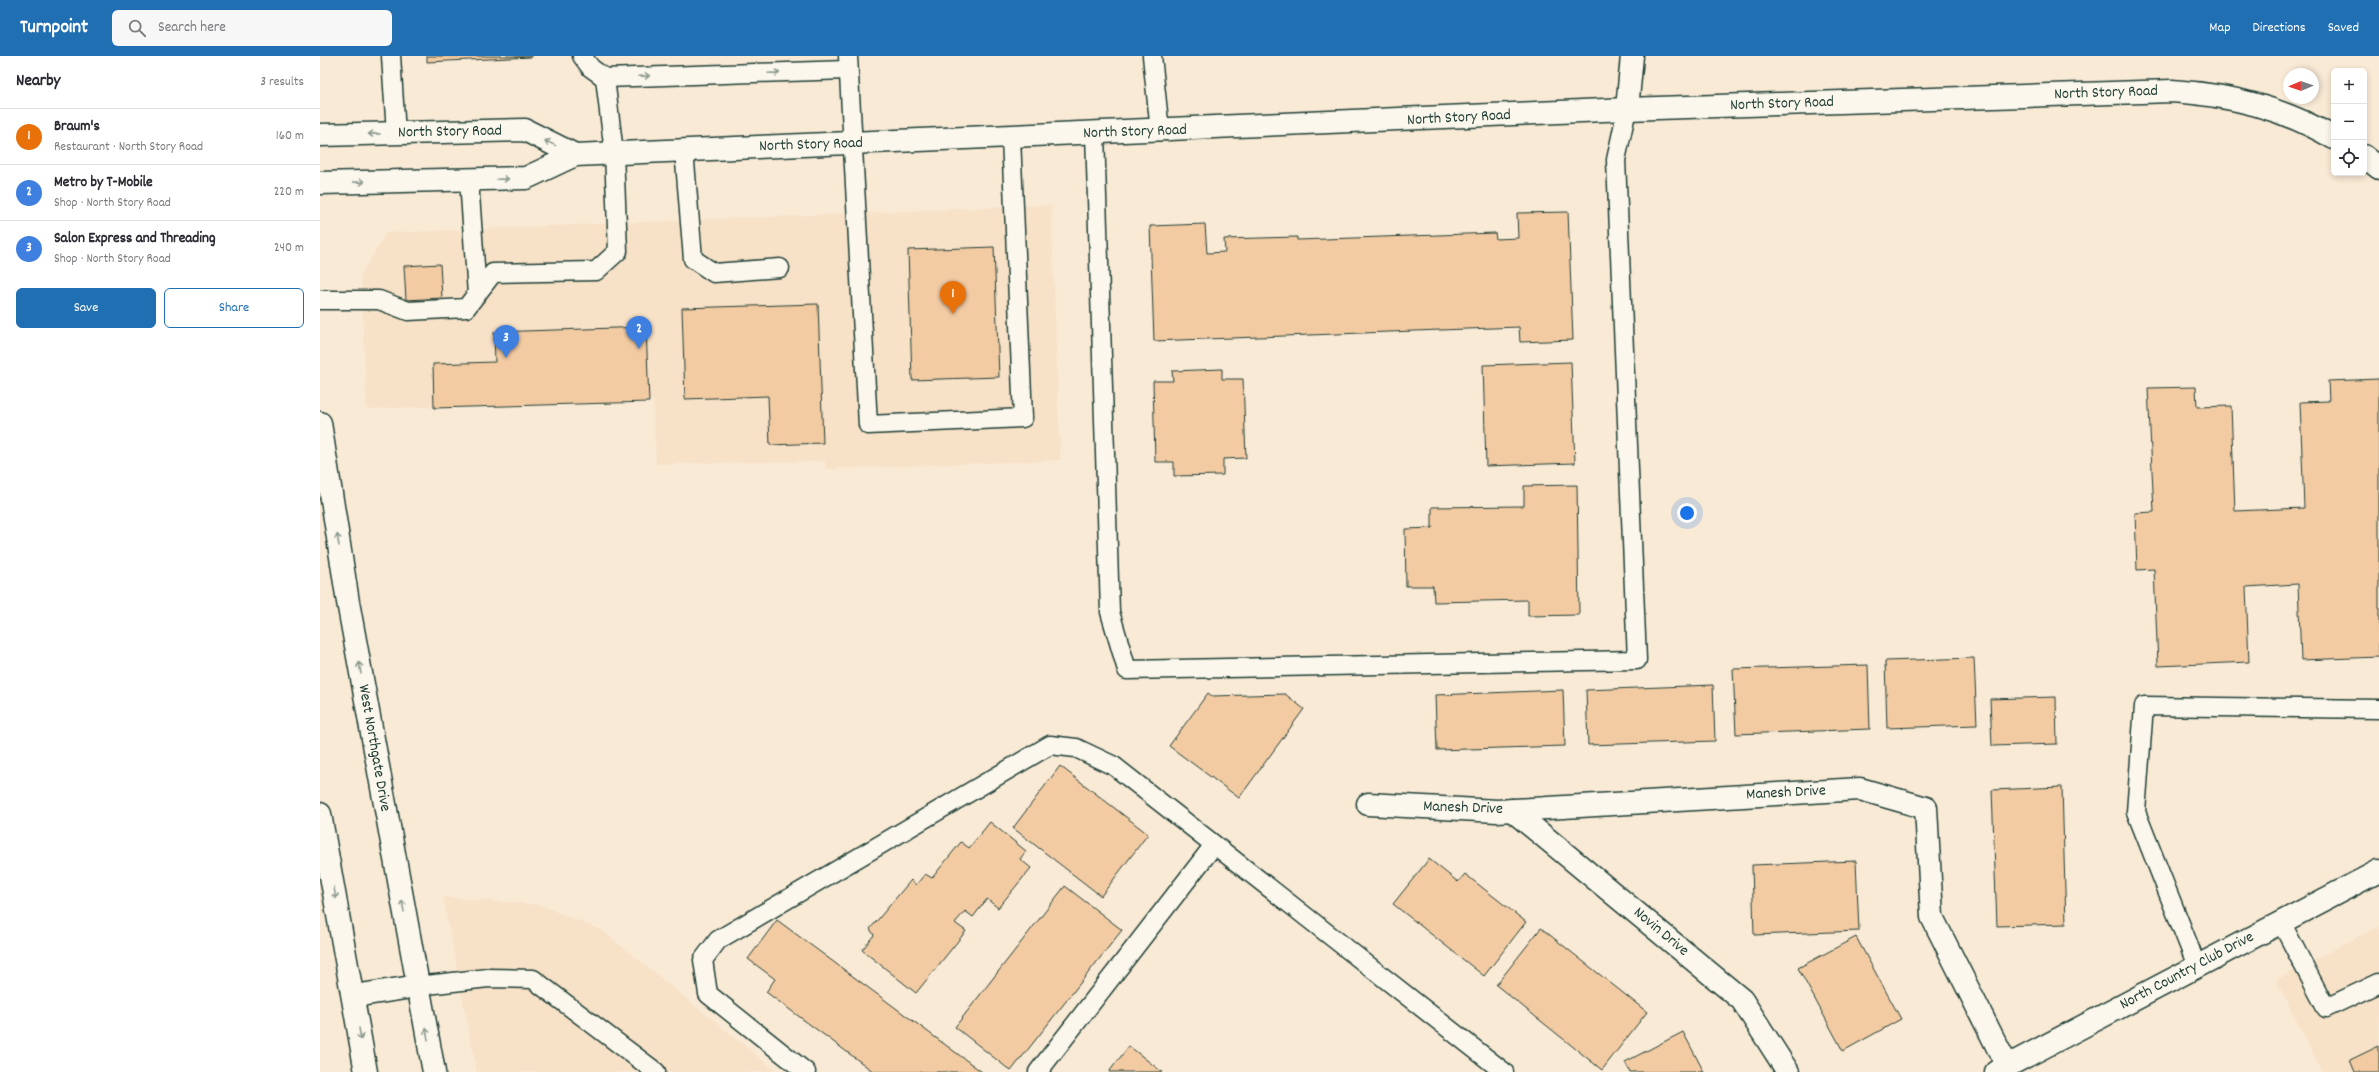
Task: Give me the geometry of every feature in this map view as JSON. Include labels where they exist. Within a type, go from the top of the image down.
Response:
[{"type":"main road","points":[[1627,109],[1632,56]]},
{"type":"main road","name":"North Story Road","points":[[320,183],[526,178],[575,155],[614,153],[1160,131],[1627,109],[2172,91],[2212,93],[2254,102],[2313,126],[2331,136]]},
{"type":"main road","name":"North Story Road","points":[[320,136],[525,130],[575,155]]},
{"type":"main road","points":[[2367,158],[2379,168]]},
{"type":"main road","name":"West Northgate Drive","points":[[320,423],[348,602],[434,1072]]},
{"type":"main road","name":"Manesh Drive","points":[[1368,804],[1512,810],[1860,789],[1926,808],[1932,917],[2001,1069]]},
{"type":"main road","name":"Novin Drive","points":[[1512,810],[1742,1000],[1788,1072]]},
{"type":"main road","points":[[320,814],[354,996],[366,1072]]},
{"type":"main road","name":"North Country Club Drive","points":[[2001,1069],[2379,871]]},
{"type":"main road","points":[[354,996],[418,986]]},
{"type":"lane","points":[[391,56],[396,134]]},
{"type":"lane","points":[[582,56],[591,68],[605,78],[847,63],[854,144],[868,425],[1023,418],[1011,137]]},
{"type":"lane","points":[[1152,56],[1160,131]]},
{"type":"lane","points":[[320,300],[379,300],[408,312],[466,308],[493,273],[596,271],[618,251],[614,153],[605,78]]},
{"type":"lane","points":[[1095,133],[1110,612],[1126,670],[1637,660],[1616,160],[1627,109]]},
{"type":"lane","points":[[684,150],[694,259],[714,273],[780,268]]},
{"type":"lane","points":[[469,180],[477,294]]},
{"type":"lane","points":[[2197,966],[2136,812],[2144,706],[2379,709]]},
{"type":"lane","points":[[806,1072],[708,994],[703,960],[718,940],[1050,745],[1076,748],[1114,766],[1504,1072]]},
{"type":"lane","points":[[1038,1072],[1214,845]]},
{"type":"lane","points":[[2281,922],[2326,1008],[2379,983]]},
{"type":"lane","points":[[418,986],[488,978],[533,979],[656,1072]]},
{"type":"shaded area","points":[[1051,205],[1060,460],[826,469],[825,461],[656,464],[653,399],[367,409],[361,275],[386,233]]},
{"type":"shaded area","points":[[443,897],[540,905],[603,931],[777,1072],[477,1072]]},
{"type":"shaded area","points":[[2379,926],[2379,1072],[2322,1072],[2276,980]]},
{"type":"building","points":[[427,56],[532,56],[532,57],[427,62]]},
{"type":"building","points":[[1568,212],[1573,340],[1520,342],[1519,327],[1154,341],[1150,226],[1205,224],[1207,253],[1225,252],[1224,239],[1297,237],[1297,240],[1495,233],[1496,239],[1518,238],[1517,213]]},
{"type":"building","points":[[994,247],[999,377],[912,380],[908,250]]},
{"type":"building","points":[[440,264],[442,298],[406,300],[404,266]]},
{"type":"building","points":[[818,304],[823,443],[770,445],[768,396],[685,399],[682,308]]},
{"type":"building","points":[[646,327],[649,402],[434,408],[433,364],[495,362],[494,332]]},
{"type":"building","points":[[1571,362],[1575,463],[1486,466],[1483,365]]},
{"type":"building","points":[[1222,369],[1222,379],[1243,379],[1246,458],[1223,459],[1223,475],[1174,476],[1174,462],[1155,462],[1153,381],[1173,381],[1172,371]]},
{"type":"building","points":[[2379,379],[2379,657],[2301,660],[2298,584],[2246,587],[2249,662],[2158,666],[2154,569],[2137,570],[2135,513],[2154,512],[2148,388],[2196,387],[2197,407],[2231,406],[2235,511],[2304,508],[2300,402],[2329,401],[2328,381]]},
{"type":"building","points":[[1577,485],[1579,615],[1528,616],[1528,600],[1434,602],[1433,586],[1406,586],[1405,529],[1432,528],[1432,507],[1524,506],[1524,486]]},
{"type":"building","points":[[1974,658],[1977,725],[1887,728],[1885,661]]},
{"type":"building","points":[[1868,665],[1870,729],[1736,734],[1733,669]]},
{"type":"building","points":[[1713,685],[1715,741],[1588,745],[1586,690]]},
{"type":"building","points":[[1563,690],[1565,746],[1437,750],[1435,695]]},
{"type":"building","points":[[1208,693],[1212,696],[1285,694],[1304,709],[1239,798],[1169,746]]},
{"type":"building","points":[[2056,697],[2057,744],[1992,746],[1990,699]]},
{"type":"building","points":[[1060,766],[1148,834],[1101,896],[1013,828]]},
{"type":"building","points":[[2062,787],[2066,924],[1997,926],[1992,790]]},
{"type":"building","points":[[990,822],[1026,851],[1020,859],[1031,868],[998,908],[987,899],[973,917],[965,911],[955,923],[966,931],[916,993],[862,950],[874,935],[870,929],[911,880],[916,885],[925,874],[932,878],[961,842],[969,848]]},
{"type":"building","points":[[1429,859],[1458,882],[1465,874],[1526,922],[1484,976],[1393,904]]},
{"type":"building","points":[[1856,861],[1859,931],[1754,935],[1752,865]]},
{"type":"building","points":[[1065,886],[1122,930],[1011,1071],[955,1027]]},
{"type":"building","points":[[777,920],[982,1072],[874,1072],[766,992],[775,979],[748,959]]},
{"type":"building","points":[[1541,928],[1647,1012],[1602,1070],[1496,985]]},
{"type":"building","points":[[1856,937],[1901,1019],[1843,1051],[1798,968]]},
{"type":"building","points":[[1683,1032],[1704,1072],[1630,1072],[1625,1062]]},
{"type":"building","points":[[1129,1046],[1162,1072],[1109,1072]]},
{"type":"building","points":[[2379,1046],[2379,1072],[2355,1072],[2350,1060]]},
{"type":"place","name":"Braum's","points":[[953,314]]},
{"type":"place","name":"Metro by T-Mobile","points":[[639,349]]},
{"type":"place","name":"Salon Express and Threading","points":[[506,358]]}]
